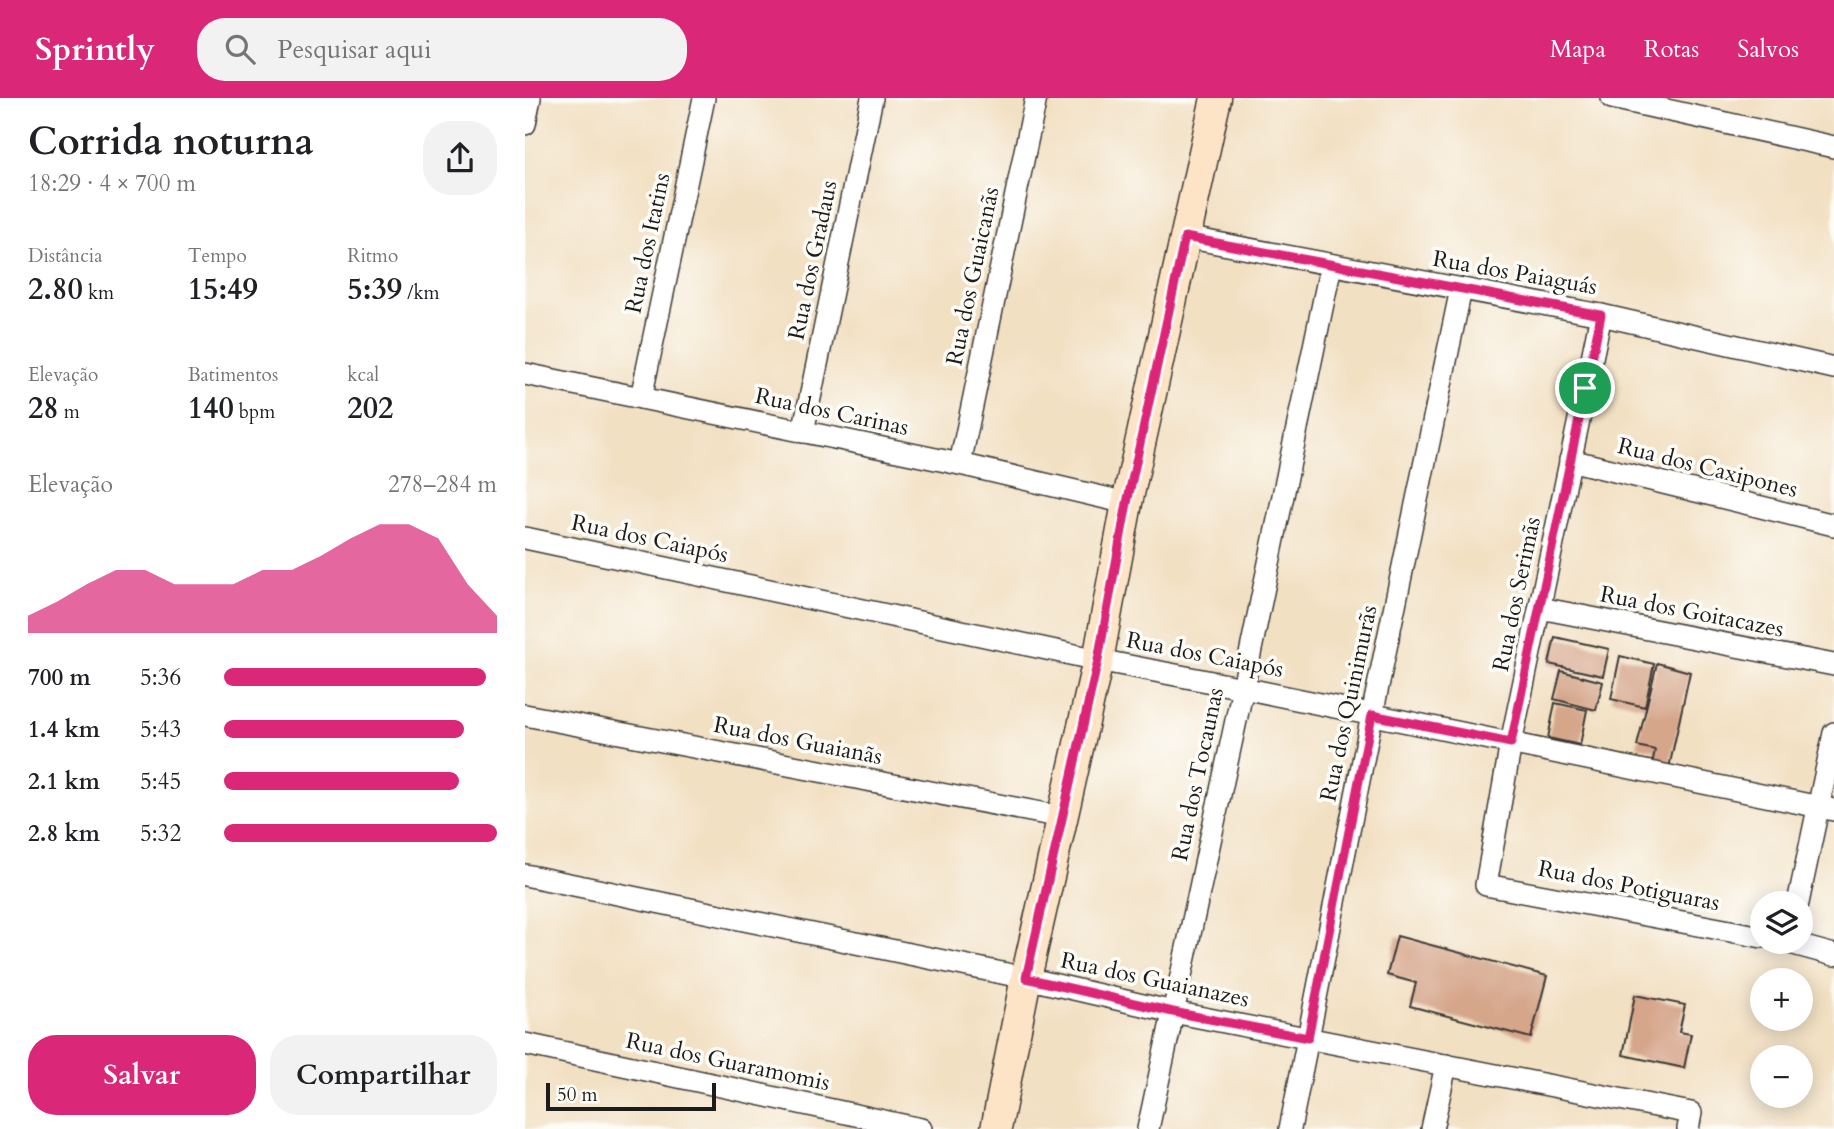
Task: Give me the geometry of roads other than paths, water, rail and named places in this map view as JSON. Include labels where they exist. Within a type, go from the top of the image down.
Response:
[{"type":"street","points":[[525,124],[530,98]]},
{"type":"street","name":"Rua dos Itatins","points":[[641,398],[704,98]]},
{"type":"street","name":"Rua dos Gradaus","points":[[803,432],[872,98]]},
{"type":"street","name":"Rua dos Guaicanãs","points":[[960,464],[1036,98]]},
{"type":"street","points":[[996,1129],[1026,978],[1098,660],[1127,503],[1216,98]]},
{"type":"street","points":[[1612,98],[1834,147]]},
{"type":"street","name":"Rua dos Paiaguás","points":[[1185,237],[1601,315],[1834,368]]},
{"type":"street","name":"Rua dos Tocaunas","points":[[1148,1129],[1331,265]]},
{"type":"street","name":"Rua dos Quinimurãs","points":[[1290,1129],[1372,715],[1461,289]]},
{"type":"street","name":"Rua dos Serimãs","points":[[1486,885],[1511,743],[1601,315]]},
{"type":"street","name":"Rua dos Carinas","points":[[525,374],[960,464],[1127,503]]},
{"type":"street","name":"Rua dos Caxipones","points":[[1570,460],[1834,525]]},
{"type":"street","name":"Rua dos Caiapós","points":[[525,538],[1098,660],[1826,809]]},
{"type":"street","name":"Rua dos Goitacazes","points":[[1540,608],[1834,665]]},
{"type":"street","name":"Rua dos Guaianãs","points":[[525,715],[1062,817]]},
{"type":"street","points":[[1802,891],[1826,809],[1834,733]]},
{"type":"street","name":"Rua dos Guaianazes","points":[[525,875],[1026,978],[1173,1012],[1446,1065],[1690,1121]]},
{"type":"street","name":"Rua dos Potiguaras","points":[[1486,885],[1750,935]]},
{"type":"street","points":[[1813,949],[1834,955]]},
{"type":"street","name":"Rua dos Guaramomis","points":[[525,1044],[921,1129]]},
{"type":"street","points":[[1432,1129],[1446,1065]]}]
